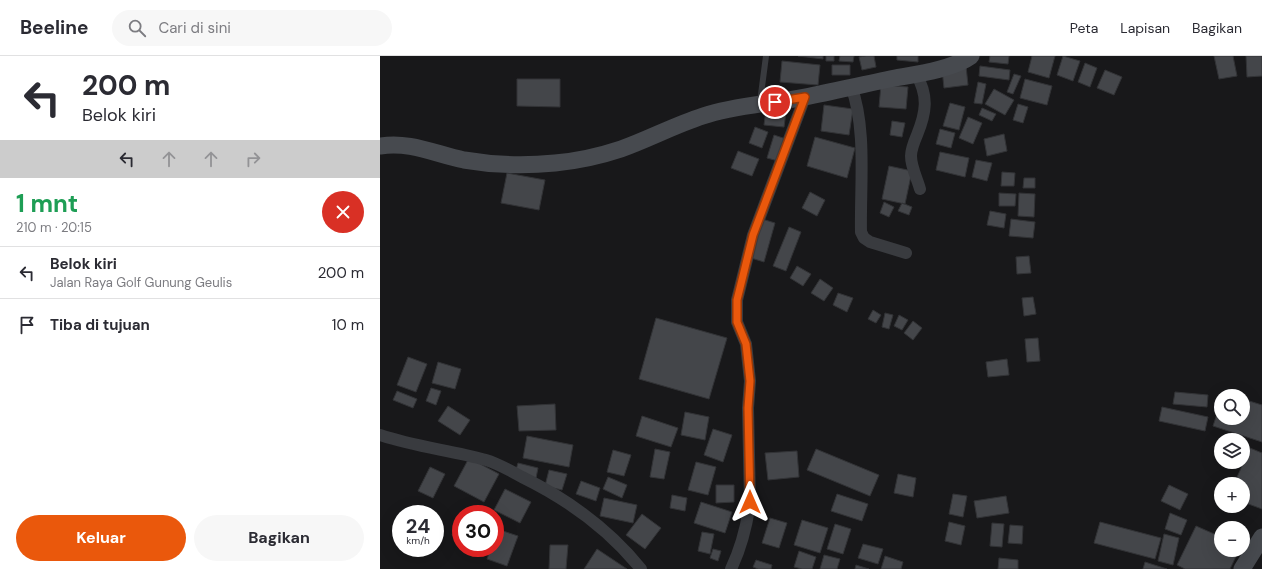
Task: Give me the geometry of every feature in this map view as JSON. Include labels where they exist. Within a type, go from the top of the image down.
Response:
[{"type":"main road","points":[[380,146],[392,144],[408,145],[464,160],[489,163],[555,163],[587,159],[621,149],[704,116],[738,107],[805,97],[851,86],[916,74],[956,64],[971,56]]},
{"type":"main road","points":[[1242,569],[1262,537]]},
{"type":"street","points":[[916,74],[922,83],[926,107],[912,148],[911,156],[920,189]]},
{"type":"street","points":[[851,86],[855,96],[859,122],[861,165],[861,232],[864,238],[870,242],[906,253]]},
{"type":"street","points":[[731,569],[739,551],[750,502],[748,408],[750,381],[746,344],[737,322],[737,300],[753,235],[805,97]]},
{"type":"street","points":[[380,435],[488,461],[534,483],[565,500],[596,523],[641,569]]},
{"type":"lane","points":[[760,104],[766,56]]},
{"type":"building","points":[[798,56],[823,56],[823,59]]},
{"type":"building","points":[[826,56],[834,56],[834,61],[826,61]]},
{"type":"building","points":[[840,56],[854,56],[853,62],[839,61]]},
{"type":"building","points":[[874,56],[876,67],[862,70],[859,57]]},
{"type":"building","points":[[897,56],[918,56],[918,62],[897,60]]},
{"type":"building","points":[[990,56],[1009,56],[1008,64],[989,62]]},
{"type":"building","points":[[1032,56],[1055,56],[1049,78],[1028,72]]},
{"type":"building","points":[[1063,56],[1080,61],[1073,81],[1057,75]]},
{"type":"building","points":[[1214,56],[1233,56],[1237,76],[1219,79]]},
{"type":"building","points":[[1246,56],[1262,56],[1262,76],[1247,77]]},
{"type":"building","points":[[782,61],[820,65],[818,85],[780,82]]},
{"type":"building","points":[[1085,63],[1097,68],[1090,87],[1078,82]]},
{"type":"building","points":[[832,65],[850,65],[850,75],[832,75]]},
{"type":"building","points":[[966,66],[968,85],[944,88],[942,69]]},
{"type":"building","points":[[980,66],[1010,70],[1009,80],[979,76]]},
{"type":"building","points":[[1105,70],[1122,77],[1114,95],[1097,88]]},
{"type":"building","points":[[1014,74],[1021,76],[1013,94],[1007,92]]},
{"type":"building","points":[[517,79],[560,79],[560,107],[517,106]]},
{"type":"building","points":[[1025,79],[1052,86],[1047,105],[1020,98]]},
{"type":"building","points":[[978,82],[986,84],[982,104],[974,103]]},
{"type":"building","points":[[881,85],[908,87],[906,109],[879,107]]},
{"type":"building","points":[[994,89],[1014,100],[1005,115],[985,104]]},
{"type":"building","points":[[950,103],[965,107],[959,130],[943,126]]},
{"type":"building","points":[[1018,104],[1028,107],[1023,123],[1013,120]]},
{"type":"building","points":[[824,105],[853,109],[849,135],[821,131]]},
{"type":"building","points":[[982,108],[996,114],[992,121],[979,115]]},
{"type":"building","points":[[766,109],[786,112],[784,127],[764,125]]},
{"type":"building","points":[[968,117],[982,123],[973,144],[959,138]]},
{"type":"building","points":[[892,121],[905,123],[902,137],[890,135]]},
{"type":"building","points":[[755,127],[768,132],[762,148],[749,143]]},
{"type":"building","points":[[940,129],[955,133],[951,148],[936,144]]},
{"type":"building","points":[[1004,134],[1007,151],[987,156],[984,139]]},
{"type":"building","points":[[774,135],[786,139],[778,161],[767,158]]},
{"type":"building","points":[[815,137],[855,148],[847,178],[807,166]]},
{"type":"building","points":[[738,151],[759,159],[752,176],[731,168]]},
{"type":"building","points":[[940,152],[969,158],[965,177],[936,170]]},
{"type":"building","points":[[976,160],[992,163],[987,181],[972,177]]},
{"type":"building","points":[[889,166],[912,171],[905,204],[882,199]]},
{"type":"building","points":[[1002,172],[1015,173],[1014,186],[1001,186]]},
{"type":"building","points":[[507,173],[545,180],[539,210],[501,203]]},
{"type":"building","points":[[1024,178],[1035,178],[1035,188],[1023,188]]},
{"type":"building","points":[[810,192],[825,200],[817,216],[802,208]]},
{"type":"building","points":[[999,193],[1016,194],[1015,206],[999,206]]},
{"type":"building","points":[[1019,193],[1035,194],[1034,217],[1018,216]]},
{"type":"building","points":[[884,202],[894,207],[889,217],[880,213]]},
{"type":"building","points":[[902,203],[912,207],[909,215],[898,211]]},
{"type":"building","points":[[990,211],[1006,214],[1004,228],[987,225]]},
{"type":"building","points":[[762,219],[775,223],[764,262],[751,258]]},
{"type":"building","points":[[1011,219],[1035,222],[1033,238],[1009,236]]},
{"type":"building","points":[[789,227],[801,232],[786,271],[773,266]]},
{"type":"building","points":[[1029,256],[1031,273],[1017,274],[1016,257]]},
{"type":"building","points":[[797,266],[811,274],[803,286],[790,278]]},
{"type":"building","points":[[820,279],[833,288],[824,301],[811,293]]},
{"type":"building","points":[[838,293],[853,298],[847,312],[833,305]]},
{"type":"building","points":[[1033,297],[1036,314],[1024,316],[1022,298]]},
{"type":"building","points":[[873,310],[881,315],[876,323],[868,319]]},
{"type":"building","points":[[885,313],[893,315],[889,329],[882,327]]},
{"type":"building","points":[[899,315],[908,320],[902,330],[894,326]]},
{"type":"building","points":[[656,318],[727,338],[709,399],[639,379]]},
{"type":"building","points":[[913,321],[922,328],[913,340],[904,333]]},
{"type":"building","points":[[1038,338],[1040,361],[1027,362],[1025,339]]},
{"type":"building","points":[[408,357],[427,364],[416,392],[397,385]]},
{"type":"building","points":[[1007,359],[1009,375],[988,377],[986,362]]},
{"type":"building","points":[[438,362],[461,369],[455,389],[432,383]]},
{"type":"building","points":[[431,388],[441,391],[436,405],[426,401]]},
{"type":"building","points":[[397,391],[417,399],[413,408],[393,400]]},
{"type":"building","points":[[1175,392],[1208,395],[1207,407],[1173,404]]},
{"type":"building","points":[[1250,401],[1262,405],[1262,442],[1250,438],[1250,433],[1234,433],[1213,426],[1214,423],[1214,425],[1250,425]]},
{"type":"building","points":[[555,404],[556,430],[519,431],[517,406]]},
{"type":"building","points":[[448,406],[470,420],[460,435],[438,421]]},
{"type":"building","points":[[1162,407],[1208,417],[1205,431],[1159,421]]},
{"type":"building","points":[[685,412],[709,417],[705,440],[681,435]]},
{"type":"building","points":[[642,416],[678,428],[671,447],[636,436]]},
{"type":"building","points":[[713,429],[732,435],[723,462],[704,455]]},
{"type":"building","points":[[527,436],[573,445],[569,467],[523,458]]},
{"type":"building","points":[[1250,448],[1262,453],[1262,509],[1250,505],[1250,477],[1237,477],[1241,469],[1250,469]]},
{"type":"building","points":[[655,449],[670,452],[664,479],[650,477]]},
{"type":"building","points":[[816,449],[879,475],[870,496],[807,470]]},
{"type":"building","points":[[613,450],[631,455],[624,476],[607,472]]},
{"type":"building","points":[[797,451],[799,477],[768,480],[765,453]]},
{"type":"building","points":[[469,458],[499,474],[484,502],[454,486]]},
{"type":"building","points":[[696,462],[716,467],[708,495],[688,490]]},
{"type":"building","points":[[518,463],[538,468],[536,478],[515,473]]},
{"type":"building","points":[[430,467],[445,474],[433,498],[418,491]]},
{"type":"building","points":[[549,470],[567,474],[562,490],[545,486]]},
{"type":"building","points":[[898,474],[916,478],[913,497],[894,493]]},
{"type":"building","points":[[608,477],[627,485],[622,498],[603,489]]},
{"type":"building","points":[[581,481],[600,488],[596,501],[576,494]]},
{"type":"building","points":[[716,485],[734,485],[734,502],[716,503]]},
{"type":"building","points":[[1169,485],[1188,494],[1180,510],[1161,501]]},
{"type":"building","points":[[505,489],[531,502],[520,523],[504,515],[504,505],[497,505]]},
{"type":"building","points":[[837,494],[868,504],[862,521],[831,511]]},
{"type":"building","points":[[953,494],[967,496],[963,517],[949,514]]},
{"type":"building","points":[[672,495],[687,498],[685,511],[670,508]]},
{"type":"building","points":[[1006,496],[1009,513],[977,518],[974,501]]},
{"type":"building","points":[[604,498],[637,505],[633,523],[600,516]]},
{"type":"building","points":[[701,502],[732,512],[725,533],[694,523]]},
{"type":"building","points":[[1170,513],[1187,520],[1181,535],[1165,529]]},
{"type":"building","points":[[642,514],[661,528],[645,549],[626,535]]},
{"type":"building","points":[[770,518],[787,523],[779,548],[762,543]]},
{"type":"building","points":[[802,520],[828,528],[820,553],[794,545]]},
{"type":"building","points":[[949,522],[965,526],[961,545],[945,541]]},
{"type":"building","points":[[1100,522],[1161,538],[1155,559],[1094,543]]},
{"type":"building","points":[[992,523],[1004,524],[1002,547],[990,546]]},
{"type":"building","points":[[835,524],[851,529],[843,554],[827,549]]},
{"type":"building","points":[[1010,525],[1023,526],[1022,544],[1008,543]]},
{"type":"building","points":[[1196,526],[1214,534],[1214,557],[1236,557],[1230,569],[1185,569],[1177,565]]},
{"type":"building","points":[[504,531],[518,536],[507,566],[487,559],[488,557],[504,557]]},
{"type":"building","points":[[702,532],[714,534],[710,554],[698,551]]},
{"type":"building","points":[[1164,534],[1179,538],[1173,565],[1158,561]]},
{"type":"building","points":[[863,544],[883,549],[878,564],[858,558]]},
{"type":"building","points":[[550,545],[568,545],[566,569],[549,569]]},
{"type":"building","points":[[597,549],[627,569],[584,569]]},
{"type":"building","points":[[713,549],[721,551],[718,561],[710,558]]},
{"type":"building","points":[[799,551],[816,557],[812,569],[794,567]]},
{"type":"building","points":[[824,555],[840,559],[837,569],[820,569]]},
{"type":"building","points":[[885,556],[903,562],[901,569],[881,569]]},
{"type":"building","points":[[999,558],[1018,560],[1018,569],[998,569]]},
{"type":"building","points":[[756,560],[772,565],[771,569],[758,569],[753,567]]},
{"type":"building","points":[[1145,562],[1167,569],[1143,569]]},
{"type":"building","points":[[856,565],[869,569],[855,569]]},
{"type":"route","points":[[750,502],[748,408],[750,381],[749,360],[746,344],[737,322],[737,300],[753,235],[805,97],[775,102]]}]
